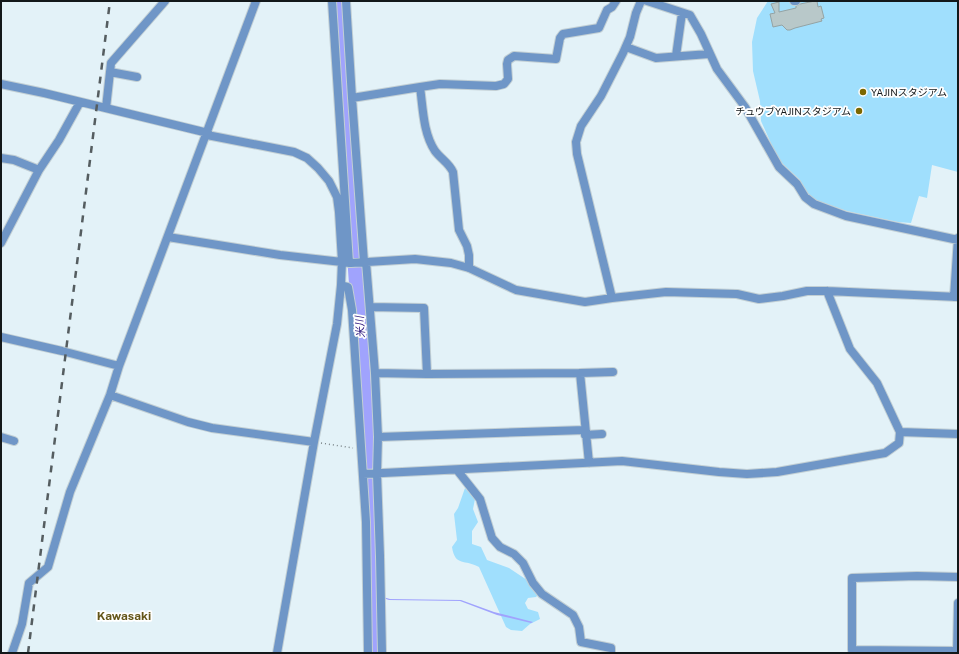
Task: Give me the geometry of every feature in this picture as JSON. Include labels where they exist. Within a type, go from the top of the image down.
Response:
[{"type":"street","points":[[106,108],[111,63],[165,1]]},
{"type":"street","points":[[12,653],[22,624],[29,584],[48,567],[70,492],[110,395],[119,366],[256,1]]},
{"type":"street","points":[[277,653],[314,442],[337,324],[341,285],[347,262],[332,1]]},
{"type":"street","points":[[346,1],[364,262],[370,307],[375,373],[378,438],[377,474],[382,653]]},
{"type":"street","points":[[352,98],[440,84],[496,86],[504,84],[508,80],[508,60],[514,56],[556,59],[560,38],[563,34],[600,28],[607,10],[612,7],[616,1]]},
{"type":"street","points":[[612,298],[577,154],[576,142],[581,126],[601,96],[626,47],[641,1]]},
{"type":"street","points":[[168,237],[280,254],[347,262],[415,259],[451,263],[469,268],[516,290],[585,302],[666,292],[737,294],[759,299],[806,291],[956,297],[958,239],[846,216],[814,204],[805,197],[798,184],[779,166],[771,155],[759,130],[745,107],[716,69],[701,34],[690,15],[647,1]]},
{"type":"street","points":[[676,56],[682,13]]},
{"type":"street","points":[[626,47],[656,58],[710,54]]},
{"type":"street","points":[[110,72],[137,77]]},
{"type":"street","points":[[1,84],[106,108],[207,134],[294,152],[307,158],[329,181],[337,197],[347,262]]},
{"type":"street","points":[[420,87],[425,125],[430,141],[436,152],[450,166],[453,172],[459,230],[467,246],[469,268]]},
{"type":"street","points":[[1,242],[39,170],[59,140],[80,102]]},
{"type":"street","points":[[1,158],[14,160],[39,170]]},
{"type":"street","points":[[341,285],[348,287],[352,310],[360,449],[363,474],[368,582],[368,653]]},
{"type":"street","points":[[363,474],[622,461],[747,474],[777,472],[885,453],[899,443],[900,432],[877,383],[850,349],[827,291]]},
{"type":"street","points":[[370,307],[424,308],[427,374]]},
{"type":"street","points":[[1,337],[119,366]]},
{"type":"street","points":[[375,373],[427,374],[612,372]]},
{"type":"street","points":[[580,373],[589,463]]},
{"type":"street","points":[[110,395],[188,422],[212,428],[314,442]]},
{"type":"street","points":[[378,438],[585,432],[602,434]]},
{"type":"street","points":[[900,432],[958,434]]},
{"type":"street","points":[[1,437],[14,440]]},
{"type":"street","points":[[458,470],[480,499],[492,538],[500,547],[514,554],[522,563],[533,583],[542,594],[573,615],[579,627],[581,642],[612,648],[612,653]]},
{"type":"street","points":[[958,577],[917,576],[852,578],[852,650],[957,652],[958,603]]},
{"type":"path","points":[[314,442],[360,449]]},
{"type":"shaded area","name":"YAJINスタジアム","points":[[768,1],[958,1],[958,172],[932,165],[927,198],[919,196],[911,223],[898,222],[847,211],[815,200],[808,194],[800,180],[782,163],[774,150],[761,121],[760,101],[753,71],[752,42],[757,18]]},
{"type":"shaded area","points":[[465,488],[475,499],[473,509],[478,522],[472,531],[472,544],[481,547],[487,560],[509,568],[530,582],[538,595],[536,597],[528,598],[525,603],[528,609],[538,612],[540,619],[530,624],[522,631],[511,630],[506,627],[479,567],[461,562],[453,553],[452,547],[457,540],[454,514],[458,508]]},
{"type":"water","points":[[383,597],[390,599],[461,600],[494,612],[533,622],[531,623],[497,615],[460,601],[389,600]]},
{"type":"building","points":[[817,1],[818,7],[821,6],[824,18],[821,19],[822,21],[790,30],[787,30],[782,25],[773,27],[770,14],[775,13],[771,4],[779,2],[779,12],[796,8],[796,6],[800,4]]},
{"type":"waterway","name":"米川","points":[[339,1],[348,162],[368,449],[375,616],[374,653]]},
{"type":"railway","points":[[28,653],[110,1]]},
{"type":"place","name":"YAJINスタジアム","points":[[863,92]]},
{"type":"place","name":"チュウブYAJINスタジアム","points":[[859,111]]},
{"type":"district","name":"Kawasaki","points":[[124,616]]}]
